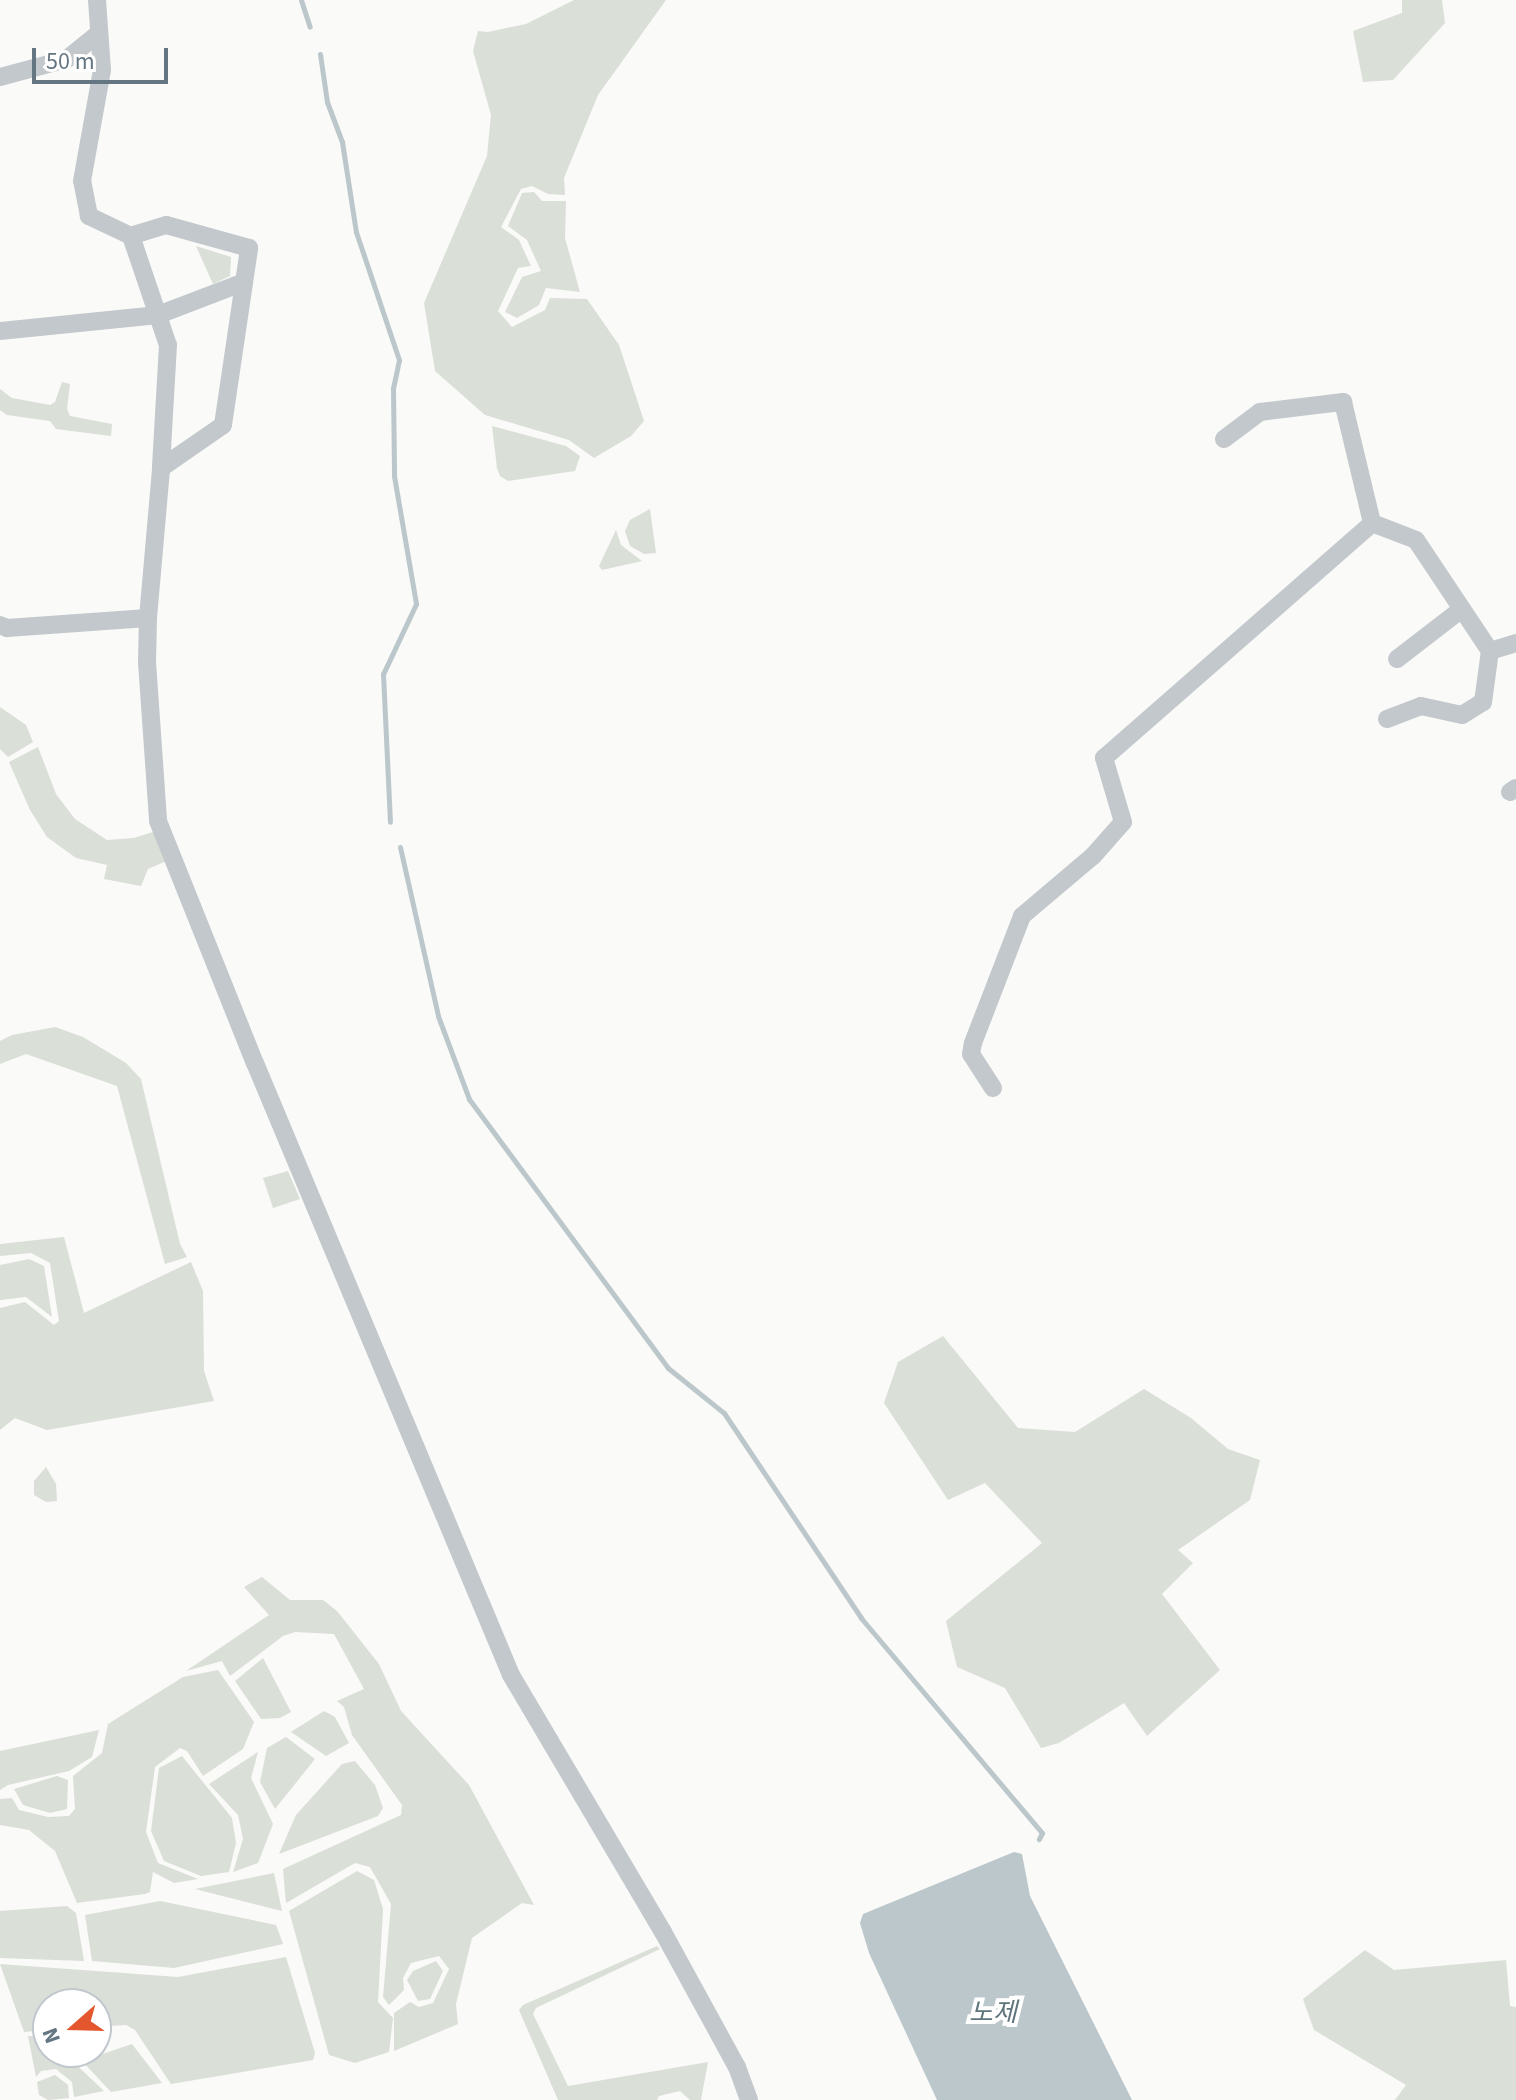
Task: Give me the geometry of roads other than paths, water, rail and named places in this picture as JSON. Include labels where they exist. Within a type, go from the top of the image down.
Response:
[{"type":"street","points":[[97,0],[102,70],[82,181],[89,216],[131,236],[166,225],[249,248],[223,425],[161,468]]},
{"type":"street","points":[[0,77],[67,59],[99,33]]},
{"type":"street","points":[[131,236],[168,345],[147,662],[158,821],[249,1049],[511,1675],[663,1932],[737,2067],[749,2100]]},
{"type":"street","points":[[0,331],[158,315],[244,282]]},
{"type":"street","points":[[1224,439],[1260,412],[1343,402],[1372,523]]},
{"type":"street","points":[[1372,523],[1416,540],[1490,651],[1483,702],[1462,715],[1421,706],[1387,719]]},
{"type":"street","points":[[993,1088],[971,1054],[1022,916],[1093,856],[1123,822],[1104,758],[1372,523]]},
{"type":"street","points":[[1397,659],[1462,609]]},
{"type":"street","points":[[0,625],[7,628],[148,618]]},
{"type":"street","points":[[1490,651],[1516,643]]},
{"type":"water","name":"노제","points":[[1014,1852],[1022,1854],[1030,1896],[1132,2100],[937,2100],[869,1953],[860,1923],[863,1914]]},
{"type":"waterway","points":[[301,0],[310,27]]},
{"type":"waterway","points":[[320,54],[327,102],[342,142],[356,232],[399,360],[393,388],[394,476],[416,604],[383,674],[390,822]]},
{"type":"waterway","points":[[400,847],[438,1016],[469,1099],[668,1368],[724,1413],[861,1618],[1042,1833],[1039,1839]]}]
